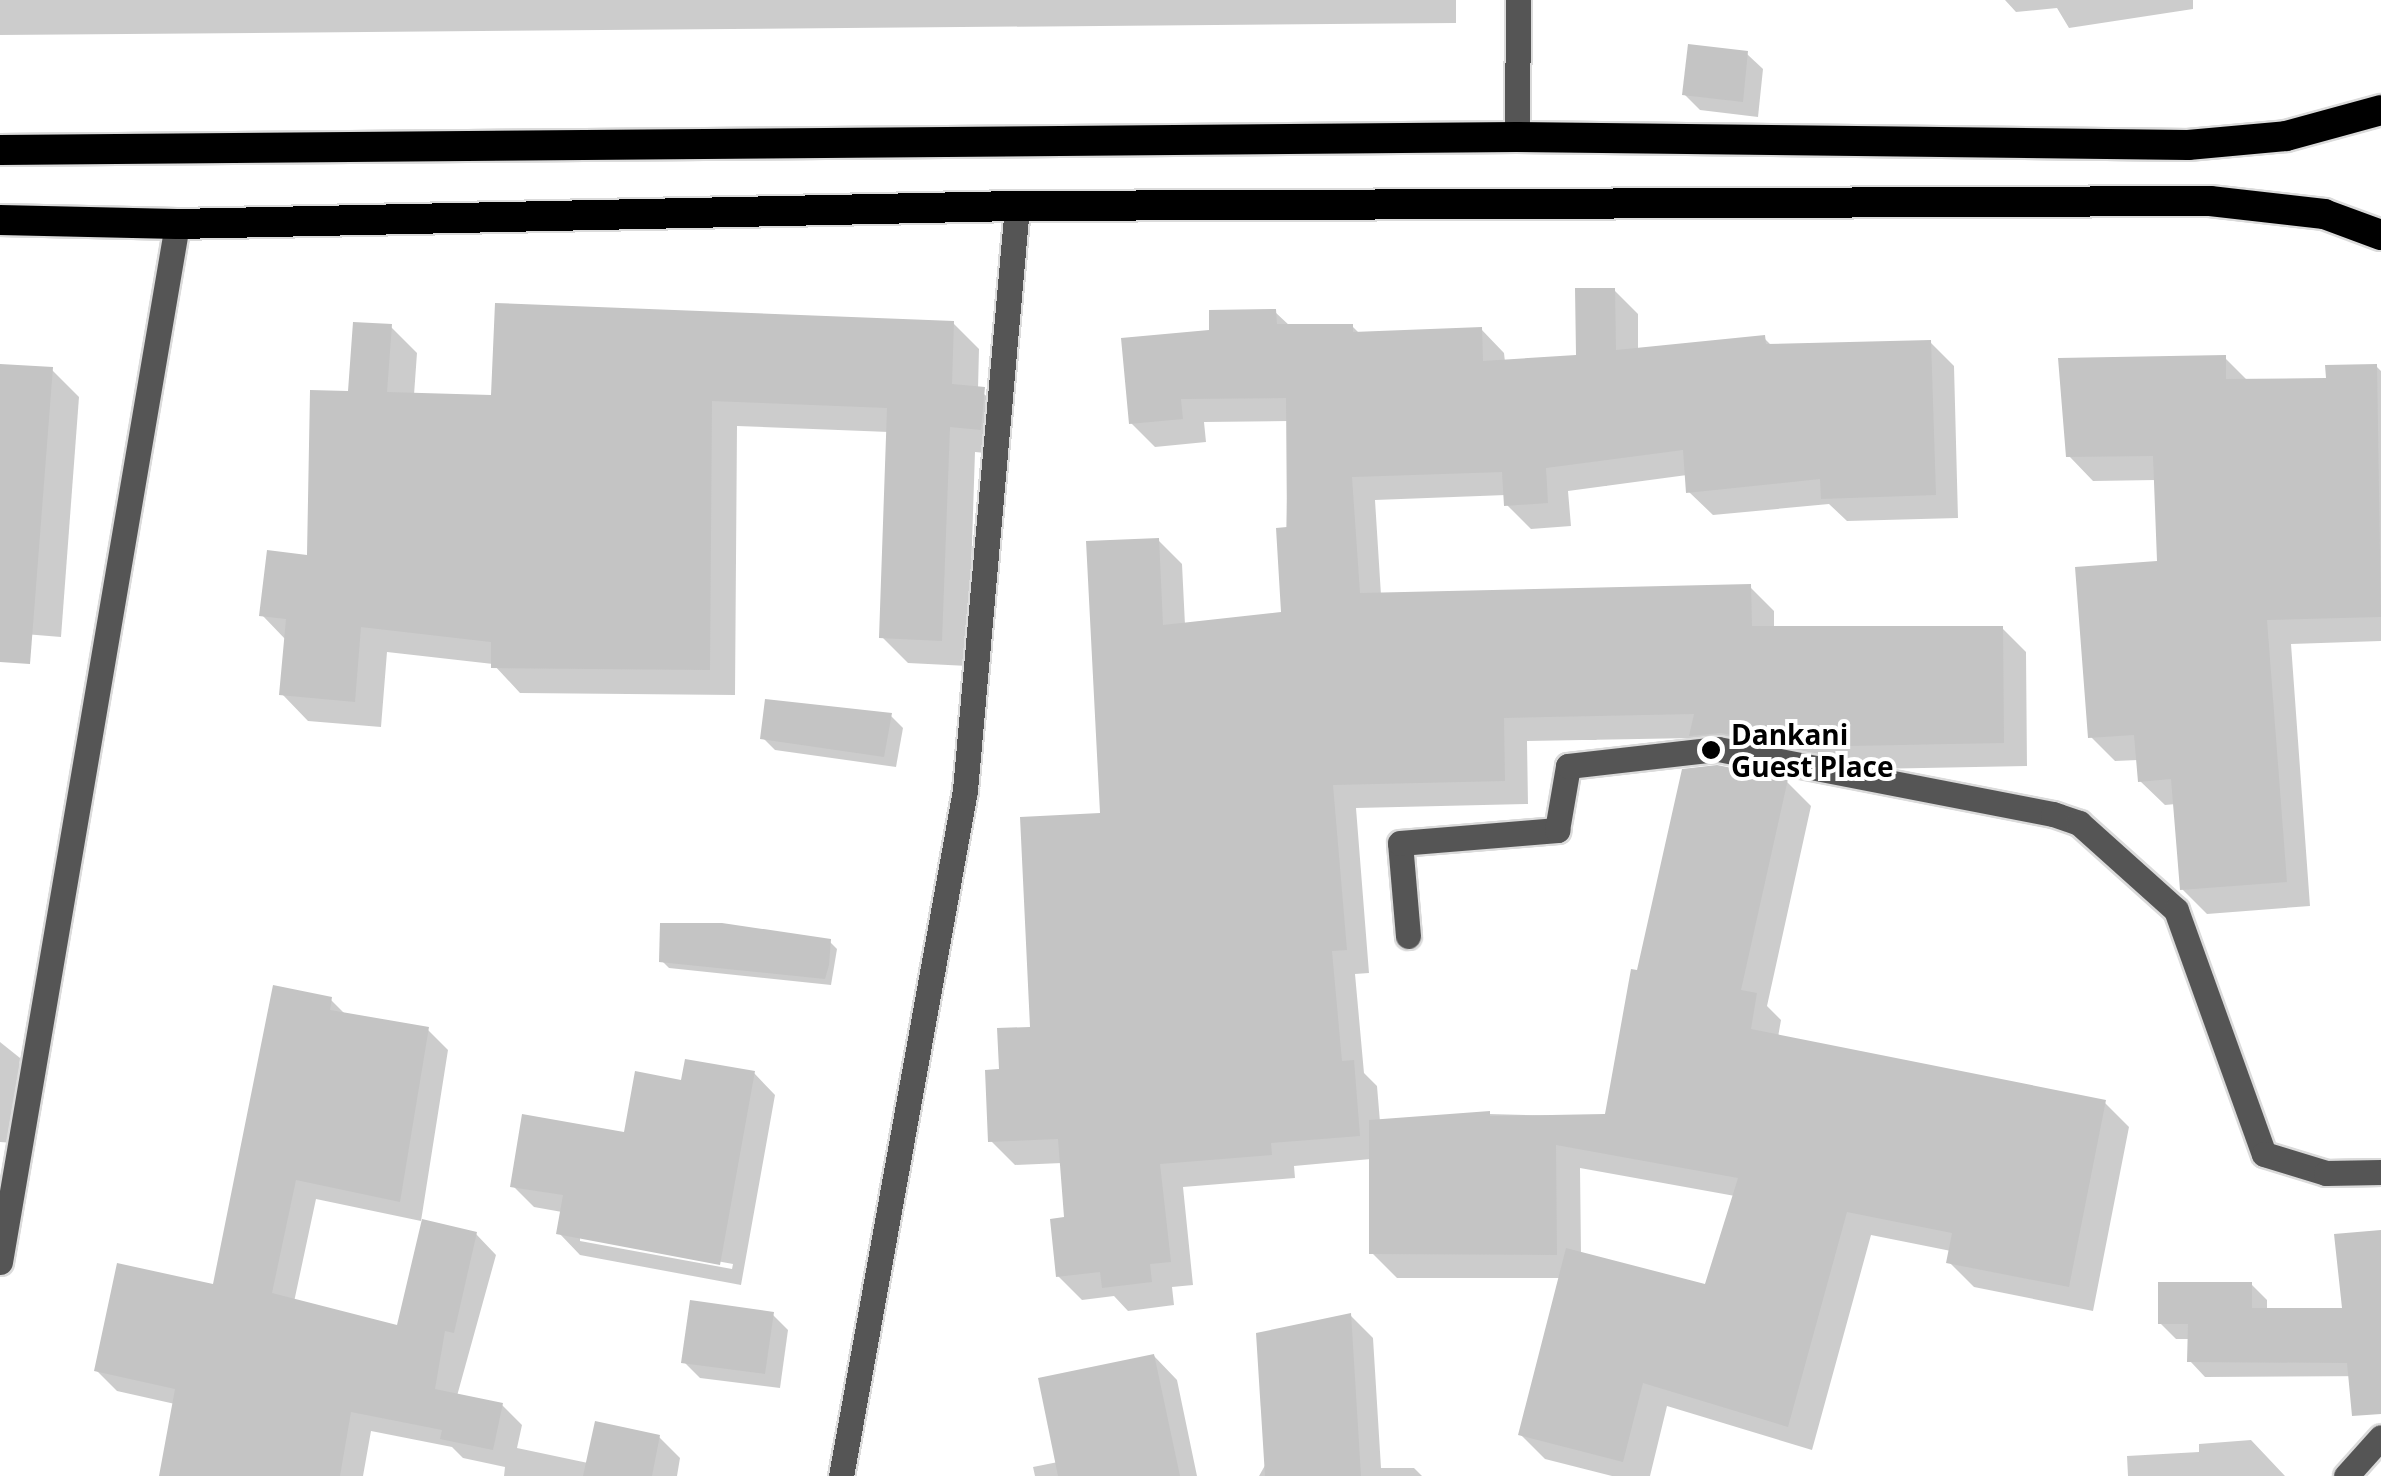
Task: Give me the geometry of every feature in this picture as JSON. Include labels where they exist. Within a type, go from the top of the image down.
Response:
[{"type":"highway","points":[[0,150],[1517,137],[2188,145],[2286,136],[2381,110]]},
{"type":"highway","points":[[0,220],[177,224],[1017,206],[2210,202],[2324,214],[2381,235]]},
{"type":"street","points":[[1517,137],[1518,0]]},
{"type":"street","points":[[842,1476],[965,790],[1017,206]]},
{"type":"street","points":[[0,1262],[177,224]]},
{"type":"street","points":[[1408,936],[1400,843],[1557,830],[1568,766],[1718,750],[2054,814],[2080,823],[2158,886],[2176,910],[2264,1154],[2326,1173],[2381,1172]]},
{"type":"street","points":[[2346,1476],[2381,1437]]},
{"type":"building","points":[[1688,44],[1748,51],[1743,102],[1682,95]]},
{"type":"building","points":[[1575,288],[1615,288],[1616,350],[1765,335],[1766,344],[1931,340],[1936,495],[1821,499],[1820,479],[1686,493],[1683,450],[1546,468],[1548,503],[1504,506],[1502,472],[1352,477],[1360,593],[1751,584],[1752,626],[2003,626],[2004,743],[1795,747],[1721,733],[1689,736],[1694,714],[1504,718],[1505,781],[1333,785],[1347,950],[1332,951],[1342,1061],[1354,1060],[1360,1136],[1271,1143],[1272,1155],[1160,1164],[1171,1262],[1150,1264],[1152,1282],[1102,1288],[1100,1272],[1056,1277],[1050,1219],[1064,1217],[1058,1139],[988,1142],[985,1070],[999,1069],[997,1028],[1030,1027],[1020,817],[1100,813],[1086,541],[1159,538],[1163,625],[1281,612],[1276,528],[1287,527],[1286,398],[1181,399],[1183,419],[1129,424],[1121,338],[1209,330],[1209,310],[1276,309],[1277,324],[1353,324],[1353,332],[1482,327],[1483,361],[1576,355]]},
{"type":"building","points":[[495,303],[954,321],[952,384],[985,387],[981,430],[950,427],[942,641],[879,638],[887,408],[712,401],[710,670],[491,668],[491,642],[361,627],[355,702],[279,695],[286,619],[259,616],[267,550],[307,555],[310,390],[348,391],[353,322],[392,324],[387,392],[491,395]]},
{"type":"building","points":[[2226,355],[2226,379],[2326,378],[2325,365],[2377,364],[2381,617],[2267,620],[2287,882],[2180,890],[2171,779],[2138,782],[2134,735],[2088,738],[2075,567],[2157,561],[2153,456],[2066,457],[2058,358]]},
{"type":"building","points":[[0,364],[53,367],[30,664],[0,662]]},
{"type":"building","points":[[765,699],[892,713],[884,757],[760,739]]},
{"type":"building","points":[[1717,765],[1788,779],[1741,990],[1757,993],[1751,1029],[2106,1100],[2069,1287],[1946,1263],[1952,1233],[1847,1212],[1788,1427],[1643,1383],[1623,1462],[1518,1435],[1566,1248],[1705,1284],[1738,1178],[1556,1145],[1557,1255],[1369,1254],[1369,1120],[1490,1111],[1490,1116],[1605,1114],[1631,969],[1637,970],[1682,769]]},
{"type":"building","points":[[660,923],[722,923],[831,939],[825,979],[659,962]]},
{"type":"building","points":[[273,985],[332,997],[330,1010],[429,1027],[400,1202],[296,1180],[272,1293],[397,1325],[422,1219],[477,1232],[454,1333],[445,1331],[435,1389],[503,1403],[493,1450],[440,1439],[442,1430],[351,1412],[340,1476],[159,1476],[175,1389],[94,1371],[117,1263],[213,1284]]},
{"type":"building","points":[[685,1059],[755,1071],[720,1265],[556,1234],[563,1195],[510,1187],[522,1114],[624,1132],[635,1071],[681,1080]]},
{"type":"building","points":[[2381,1230],[2381,1414],[2352,1416],[2347,1363],[2187,1362],[2188,1324],[2158,1324],[2158,1282],[2252,1282],[2252,1308],[2342,1308],[2334,1234]]},
{"type":"building","points":[[690,1300],[774,1312],[765,1374],[681,1363]]},
{"type":"building","points":[[1351,1313],[1361,1476],[1265,1476],[1256,1333]]},
{"type":"building","points":[[1154,1354],[1180,1476],[1058,1476],[1038,1378]]},
{"type":"building","points":[[595,1421],[660,1435],[652,1476],[583,1476]]},
{"type":"place","name":"Dankani Guest Place","points":[[1711,750]]}]
